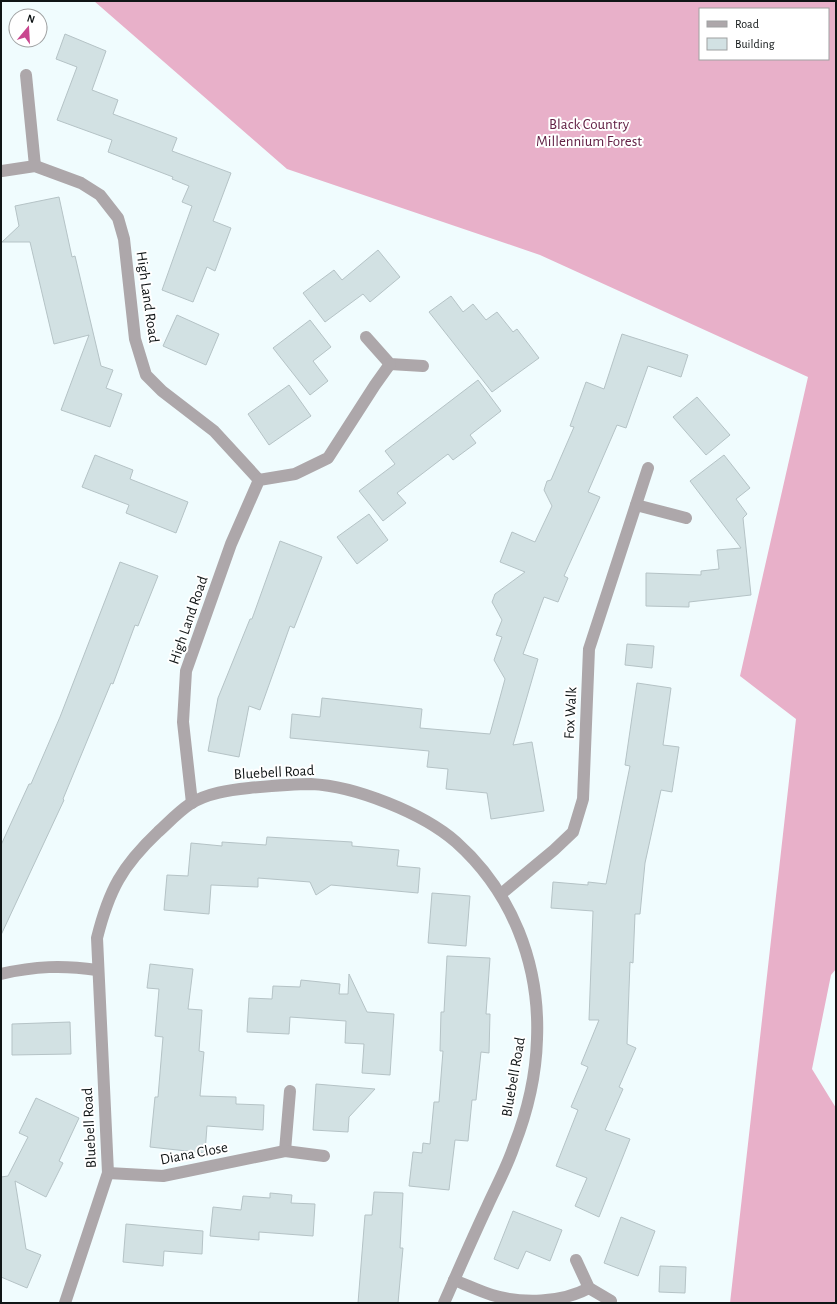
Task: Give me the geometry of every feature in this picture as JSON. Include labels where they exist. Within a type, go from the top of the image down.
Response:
[{"type":"street","points":[[26,75],[35,166]]},
{"type":"street","name":"High Land Road","points":[[2,171],[35,166],[82,183],[100,195],[118,218],[124,239],[135,339],[146,374],[162,391],[214,431],[259,480],[231,544],[186,670],[183,722],[192,803]]},
{"type":"street","points":[[366,337],[390,364],[424,366]]},
{"type":"street","points":[[259,480],[296,474],[328,458],[374,385],[390,364]]},
{"type":"street","name":"Fox Walk","points":[[501,894],[554,850],[573,832],[583,799],[590,649],[648,468]]},
{"type":"street","points":[[636,506],[686,518]]},
{"type":"street","name":"Bluebell Road","points":[[65,1303],[108,1174],[97,970],[97,938],[103,914],[123,870],[138,852],[192,803],[225,791],[268,786],[313,784],[357,793],[390,803],[424,819],[456,842],[501,894],[518,928],[530,962],[536,996],[537,1039],[533,1071],[525,1110],[514,1146],[444,1303]]},
{"type":"street","points":[[1,974],[28,968],[71,966],[97,970]]},
{"type":"street","points":[[285,1151],[290,1091]]},
{"type":"street","name":"Diana Close","points":[[108,1174],[163,1176],[285,1151],[324,1156]]},
{"type":"street","points":[[576,1260],[589,1288],[611,1302]]},
{"type":"street","points":[[454,1280],[493,1296],[534,1302],[577,1294],[589,1288]]},
{"type":"green space","name":"Black Country Millennium Forest","points":[[94,1],[836,1],[836,969],[831,975],[812,1069],[836,1108],[836,1303],[730,1303],[796,719],[740,676],[808,377],[540,255],[287,169]]},
{"type":"building","points":[[65,34],[106,51],[92,90],[118,100],[113,114],[177,138],[172,151],[231,173],[213,221],[231,228],[215,271],[207,267],[193,302],[162,290],[192,206],[182,202],[189,186],[172,179],[173,177],[108,152],[112,140],[57,120],[77,67],[56,59]]},
{"type":"building","points":[[59,197],[72,257],[75,256],[101,366],[113,370],[106,388],[122,394],[110,427],[61,410],[89,335],[54,344],[30,242],[2,242],[19,226],[15,206]]},
{"type":"building","points":[[378,250],[400,277],[370,302],[363,294],[325,322],[303,293],[334,270],[342,280]]},
{"type":"building","points":[[451,296],[463,312],[473,304],[486,320],[497,312],[513,332],[517,329],[539,358],[492,392],[429,312]]},
{"type":"building","points":[[177,315],[219,334],[206,365],[163,346]]},
{"type":"building","points":[[310,320],[331,347],[313,361],[328,381],[310,395],[273,348]]},
{"type":"building","points":[[622,334],[688,355],[681,377],[648,366],[626,428],[617,425],[588,492],[600,497],[564,576],[568,578],[558,602],[544,597],[523,654],[538,659],[513,745],[532,742],[544,811],[491,819],[487,793],[446,789],[448,769],[427,767],[429,751],[290,738],[292,714],[320,717],[322,698],[422,709],[420,728],[490,734],[505,679],[494,660],[502,637],[496,635],[502,620],[492,602],[495,594],[525,572],[500,562],[512,532],[535,542],[552,506],[544,490],[547,481],[551,480],[574,427],[570,426],[586,382],[604,389]]},
{"type":"building","points":[[478,380],[501,411],[470,435],[476,443],[453,460],[448,454],[397,493],[406,503],[383,521],[359,491],[395,464],[385,451]]},
{"type":"building","points":[[289,385],[311,416],[269,445],[248,414]]},
{"type":"building","points":[[697,397],[730,435],[706,455],[673,417]]},
{"type":"building","points":[[95,455],[133,470],[130,479],[188,502],[176,533],[126,513],[129,505],[82,487]]},
{"type":"building","points":[[724,455],[750,488],[736,499],[747,514],[743,518],[751,595],[689,602],[689,607],[646,606],[646,573],[701,575],[701,571],[719,569],[717,550],[741,548],[690,481]]},
{"type":"building","points":[[369,514],[388,540],[357,564],[337,537]]},
{"type":"building","points":[[280,541],[322,557],[294,628],[290,626],[260,710],[249,706],[239,757],[208,751],[218,698],[250,619],[252,619]]},
{"type":"building","points":[[120,562],[158,576],[138,626],[135,625],[113,684],[111,683],[63,799],[64,800],[1,935],[1,845],[29,784],[31,784],[60,717]]},
{"type":"building","points":[[627,644],[654,646],[652,668],[625,665]]},
{"type":"building","points":[[637,683],[671,688],[663,745],[679,747],[672,792],[661,790],[645,863],[640,914],[635,914],[633,963],[630,962],[627,1044],[636,1048],[619,1087],[623,1089],[605,1130],[630,1139],[599,1217],[575,1206],[587,1178],[556,1166],[578,1110],[571,1107],[588,1067],[581,1064],[599,1020],[589,1020],[593,911],[551,908],[553,882],[588,885],[588,882],[606,884],[630,766],[625,765]]},
{"type":"building","points":[[267,837],[352,842],[352,846],[399,850],[397,866],[420,868],[418,893],[331,885],[316,895],[310,882],[258,878],[258,887],[211,885],[209,914],[164,910],[167,875],[188,876],[191,843],[222,846],[222,842],[266,845]]},
{"type":"building","points":[[432,893],[470,896],[466,946],[428,943]]},
{"type":"building","points":[[447,956],[490,958],[486,1014],[490,1014],[489,1053],[481,1052],[476,1100],[472,1100],[468,1141],[455,1140],[449,1190],[409,1186],[413,1152],[422,1153],[423,1143],[430,1144],[434,1102],[439,1102],[443,1051],[440,1051],[441,1012],[444,1012]]},
{"type":"building","points":[[150,964],[193,969],[188,1009],[202,1010],[199,1051],[204,1052],[200,1096],[236,1097],[236,1104],[264,1105],[263,1130],[207,1126],[205,1153],[150,1147],[155,1097],[158,1097],[163,1037],[155,1036],[159,989],[147,988]]},
{"type":"building","points":[[349,974],[367,1012],[394,1014],[390,1075],[362,1073],[364,1044],[345,1043],[346,1021],[290,1017],[289,1034],[247,1032],[249,998],[272,999],[273,986],[300,987],[301,980],[340,984],[339,994],[348,994]]},
{"type":"building","points":[[70,1022],[71,1054],[12,1055],[12,1024]]},
{"type":"building","points":[[316,1084],[375,1089],[349,1117],[348,1132],[313,1130]]},
{"type":"building","points":[[36,1098],[79,1118],[59,1161],[63,1163],[46,1197],[15,1181],[26,1249],[41,1255],[27,1288],[1,1277],[1,1177],[8,1176],[28,1137],[19,1133]]},
{"type":"building","points":[[374,1192],[403,1193],[400,1248],[403,1248],[398,1303],[358,1303],[365,1215],[372,1215]]},
{"type":"building","points":[[270,1193],[292,1195],[291,1203],[315,1204],[313,1236],[259,1232],[259,1240],[210,1236],[213,1207],[241,1210],[243,1196],[270,1198]]},
{"type":"building","points":[[513,1211],[562,1230],[550,1261],[526,1251],[518,1269],[494,1259]]},
{"type":"building","points":[[621,1217],[655,1231],[638,1276],[604,1263]]},
{"type":"building","points":[[126,1224],[203,1231],[202,1254],[164,1251],[163,1266],[123,1262]]},
{"type":"building","points":[[660,1266],[686,1267],[685,1293],[659,1292]]}]
